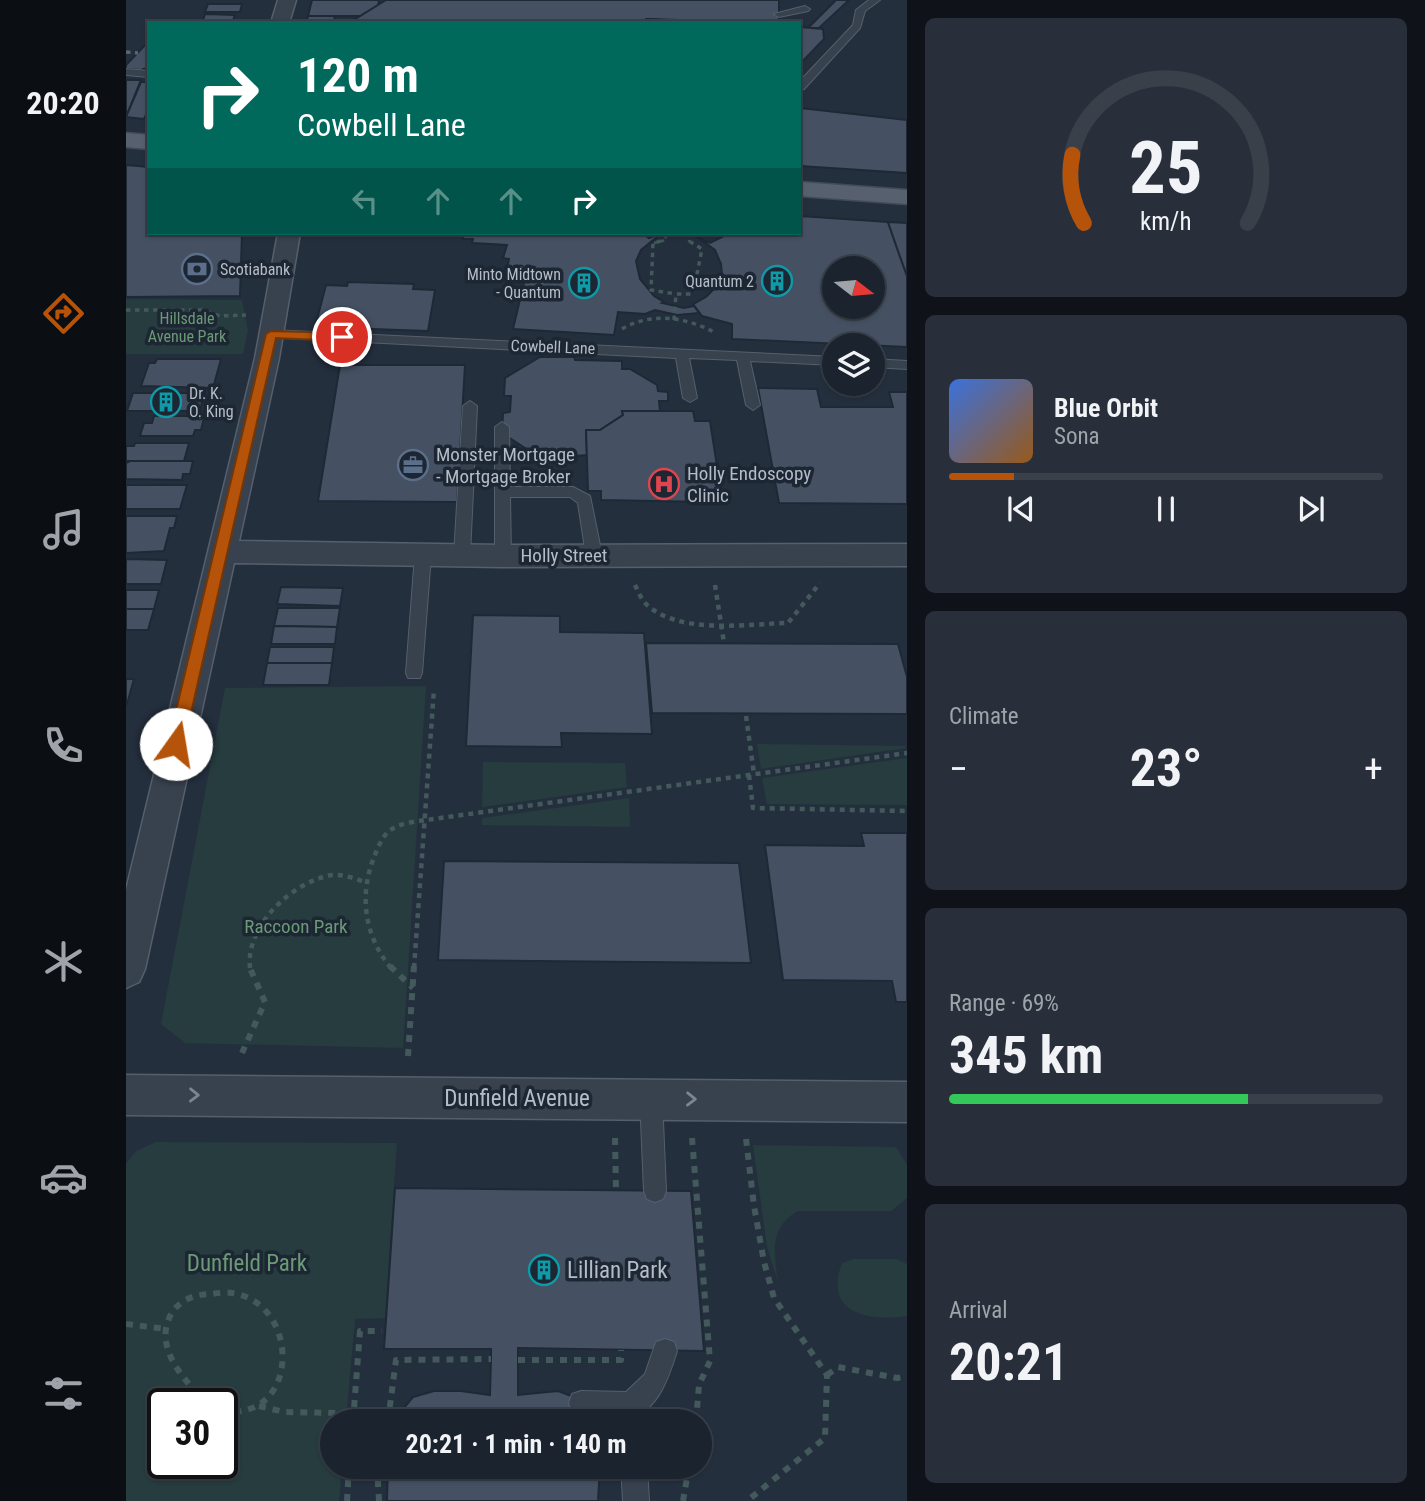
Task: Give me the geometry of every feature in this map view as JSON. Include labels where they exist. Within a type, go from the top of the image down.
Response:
[{"type":"main road","points":[[126,140],[147,142]]},
{"type":"main road","points":[[801,189],[907,197]]},
{"type":"street","points":[[282,21],[287,0]]},
{"type":"street","points":[[126,969],[221,552],[263,325],[288,235]]},
{"type":"street","name":"Holly Street","points":[[221,552],[503,556],[907,555]]},
{"type":"street","name":"Dunfield Avenue","points":[[126,1095],[907,1102]]},
{"type":"lane","points":[[801,86],[857,26],[861,10],[875,0]]},
{"type":"lane","points":[[779,14],[805,9],[792,21]]},
{"type":"lane","points":[[126,72],[147,74]]},
{"type":"lane","name":"Cowbell Lane","points":[[263,325],[822,361]]},
{"type":"lane","points":[[681,353],[690,398]]},
{"type":"lane","points":[[743,357],[753,405]]},
{"type":"lane","points":[[885,364],[907,365]]},
{"type":"lane","points":[[462,555],[470,406]]},
{"type":"lane","points":[[502,427],[503,556]]},
{"type":"lane","points":[[502,492],[573,492],[585,500],[594,555]]},
{"type":"lane","points":[[414,673],[423,555]]},
{"type":"lane","points":[[651,1098],[655,1191]]},
{"type":"lane","points":[[635,1409],[655,1382],[665,1351]]},
{"type":"lane","points":[[581,1404],[609,1409]]},
{"type":"lane","points":[[635,1479],[636,1501]]},
{"type":"path","points":[[665,235],[666,240],[653,243],[652,290],[694,294],[702,249],[689,241],[690,235]]},
{"type":"path","points":[[674,320],[676,294]]},
{"type":"path","points":[[126,310],[204,310],[263,325]]},
{"type":"path","points":[[635,580],[640,597],[651,610],[684,623],[788,623],[821,582]]},
{"type":"path","points":[[715,581],[724,643]]},
{"type":"path","points":[[408,1056],[434,687]]},
{"type":"path","points":[[746,716],[753,808],[907,811]]},
{"type":"path","points":[[413,988],[393,974],[367,928],[364,882],[382,841],[393,828],[425,820],[907,753]]},
{"type":"path","points":[[242,1053],[265,1002],[256,988],[249,964],[251,947],[274,908],[301,886],[331,875],[351,877],[364,882]]},
{"type":"path","points":[[615,1138],[616,1191]]},
{"type":"path","points":[[692,1138],[710,1361],[699,1385],[697,1409]]},
{"type":"path","points":[[746,1138],[764,1262],[775,1298],[796,1333],[827,1375],[825,1438],[747,1501]]},
{"type":"path","points":[[194,1388],[176,1367],[165,1345],[171,1314],[184,1298],[214,1292],[233,1294],[258,1303],[275,1321],[285,1347],[281,1373],[272,1392],[258,1406],[238,1413]]},
{"type":"path","points":[[126,1324],[166,1329]]},
{"type":"path","points":[[354,1409],[360,1331],[382,1331]]},
{"type":"path","points":[[518,1360],[621,1360],[621,1350]]},
{"type":"path","points":[[390,1409],[396,1360],[491,1359]]},
{"type":"path","points":[[827,1375],[838,1367],[897,1378],[907,1376]]},
{"type":"path","points":[[258,1406],[284,1412],[320,1415]]},
{"type":"path","points":[[347,1501],[348,1479]]},
{"type":"path","points":[[378,1479],[379,1501]]},
{"type":"path","points":[[682,1501],[686,1479]]},
{"type":"green space","name":"Hillsdale Avenue Park","points":[[126,299],[242,300],[248,331],[243,354],[126,354]]},
{"type":"green space","name":"Raccoon Park","points":[[426,686],[403,1048],[185,1043],[161,1024],[225,688]]},
{"type":"green space","points":[[757,744],[905,746],[906,748],[761,769]]},
{"type":"green space","points":[[907,758],[907,805],[767,804],[762,778]]},
{"type":"green space","points":[[483,762],[625,763],[627,787],[482,807]]},
{"type":"green space","points":[[629,798],[630,827],[482,825],[482,818]]},
{"type":"green space","name":"Dunfield Park","points":[[156,1142],[397,1143],[385,1318],[355,1319],[347,1409],[320,1409],[320,1479],[341,1479],[339,1501],[126,1501],[126,1164],[136,1151]]},
{"type":"green space","points":[[753,1145],[896,1147],[907,1165],[907,1198],[891,1211],[798,1211],[789,1217],[778,1233],[775,1261],[778,1282],[767,1247]]},
{"type":"green space","points":[[854,1259],[896,1259],[907,1264],[907,1316],[864,1315],[844,1303],[839,1293],[838,1280],[842,1263]]},
{"type":"building","points":[[312,0],[379,0],[378,7],[362,16],[308,16]]},
{"type":"building","points":[[386,0],[779,0],[779,21],[352,21]]},
{"type":"building","points":[[836,0],[849,0],[819,28],[808,28]]},
{"type":"building","points":[[208,4],[242,4],[240,12],[205,12]]},
{"type":"building","points":[[205,14],[235,15],[233,21],[203,21]]},
{"type":"building","points":[[308,16],[335,16],[334,21],[307,21]]},
{"type":"building","points":[[646,19],[684,21],[646,21]]},
{"type":"building","points":[[801,27],[823,29],[824,39],[801,63]]},
{"type":"building","points":[[147,43],[147,68],[126,69],[126,65]]},
{"type":"building","points":[[126,80],[141,80],[126,117]]},
{"type":"building","points":[[141,82],[147,82],[147,112],[144,119],[126,117]]},
{"type":"building","points":[[801,108],[907,120],[907,173],[801,166]]},
{"type":"building","points":[[126,165],[147,167],[147,235],[242,235],[240,296],[126,297]]},
{"type":"building","name":"Quantum 2","points":[[801,216],[888,222],[907,276],[907,347],[885,346],[885,333],[822,333],[822,343],[732,339],[732,324],[702,316],[693,304],[706,297],[717,286],[722,274],[715,250],[697,237],[710,243],[722,237],[720,235],[801,235]]},
{"type":"building","points":[[888,222],[907,223],[907,276],[898,251]]},
{"type":"building","name":"Minto Midtown - Quantum","points":[[464,235],[645,235],[649,238],[660,235],[641,250],[636,261],[640,279],[654,296],[664,302],[662,303],[684,308],[694,306],[699,313],[677,315],[655,310],[645,314],[618,312],[614,335],[513,329],[526,274],[519,274],[518,269],[507,268],[509,259],[503,258],[507,245],[472,243],[473,239],[463,239]]},
{"type":"building","points":[[348,282],[414,284],[413,289],[435,290],[428,331],[315,327],[326,285],[347,286]]},
{"type":"building","points":[[540,357],[622,361],[622,369],[630,369],[657,385],[658,391],[668,392],[668,401],[659,401],[660,412],[622,411],[623,415],[600,430],[586,430],[587,455],[542,459],[502,433],[503,413],[510,412],[511,396],[504,396],[505,378]]},
{"type":"building","points":[[157,359],[221,359],[213,388],[141,386],[149,363],[155,363]]},
{"type":"building","points":[[340,365],[465,365],[457,502],[318,501]]},
{"type":"building","points":[[758,388],[817,389],[821,407],[893,407],[889,392],[907,392],[907,504],[779,503]]},
{"type":"building","name":"Dr. K. O. King","points":[[133,393],[204,393],[200,411],[127,411]]},
{"type":"building","points":[[622,411],[693,411],[695,421],[710,421],[721,492],[707,492],[708,502],[601,500],[601,491],[588,491],[586,430],[600,430],[623,415]]},
{"type":"building","points":[[154,416],[204,418],[201,430],[195,430],[193,436],[140,436],[144,423],[152,423]]},
{"type":"building","points":[[135,443],[189,443],[184,461],[126,461],[126,446],[134,446]]},
{"type":"building","points":[[193,461],[190,474],[183,474],[182,480],[126,479],[126,463]]},
{"type":"building","points":[[126,485],[187,485],[180,509],[126,509]]},
{"type":"building","points":[[126,516],[177,516],[174,528],[170,528],[164,551],[126,553]]},
{"type":"building","points":[[126,559],[167,560],[161,584],[126,584]]},
{"type":"building","points":[[281,587],[343,588],[340,606],[277,604]]},
{"type":"building","points":[[126,590],[159,590],[154,609],[126,609]]},
{"type":"building","points":[[278,608],[340,608],[337,627],[274,626]]},
{"type":"building","points":[[126,609],[154,609],[148,630],[126,630]]},
{"type":"building","points":[[473,615],[560,616],[560,632],[644,633],[652,734],[561,733],[562,747],[466,746]]},
{"type":"building","points":[[274,626],[337,627],[335,644],[271,644]]},
{"type":"building","points":[[646,643],[898,644],[907,677],[907,714],[652,713]]},
{"type":"building","points":[[270,647],[334,647],[332,663],[267,663]]},
{"type":"building","points":[[267,663],[332,663],[329,685],[263,685]]},
{"type":"building","points":[[126,679],[134,679],[127,704],[126,704]]},
{"type":"building","points":[[861,833],[907,833],[907,1002],[896,1002],[892,981],[783,980],[765,845],[864,846]]},
{"type":"building","points":[[444,861],[739,863],[751,963],[438,960]]},
{"type":"building","name":"Lillian Park","points":[[395,1188],[691,1191],[704,1351],[518,1348],[518,1395],[558,1391],[574,1397],[586,1409],[403,1409],[413,1397],[434,1391],[490,1395],[491,1349],[384,1349]]},
{"type":"building","points":[[388,1479],[599,1479],[598,1501],[387,1501]]},
{"type":"railway","points":[[126,52],[138,53]]},
{"type":"place","name":"Scotiabank","points":[[197,269]]},
{"type":"place","name":"Quantum 2","points":[[777,281]]},
{"type":"place","name":"Minto Midtown - Quantum","points":[[584,283]]},
{"type":"place","name":"Dr. K. O. King","points":[[166,402]]},
{"type":"place","name":"Monster Mortgage - Mortgage Broker","points":[[413,465]]},
{"type":"place","name":"Holly Endoscopy Clinic","points":[[664,484]]},
{"type":"place","name":"Lillian Park","points":[[544,1270]]},
{"type":"route","points":[[176,744],[271,334],[342,337]]}]
